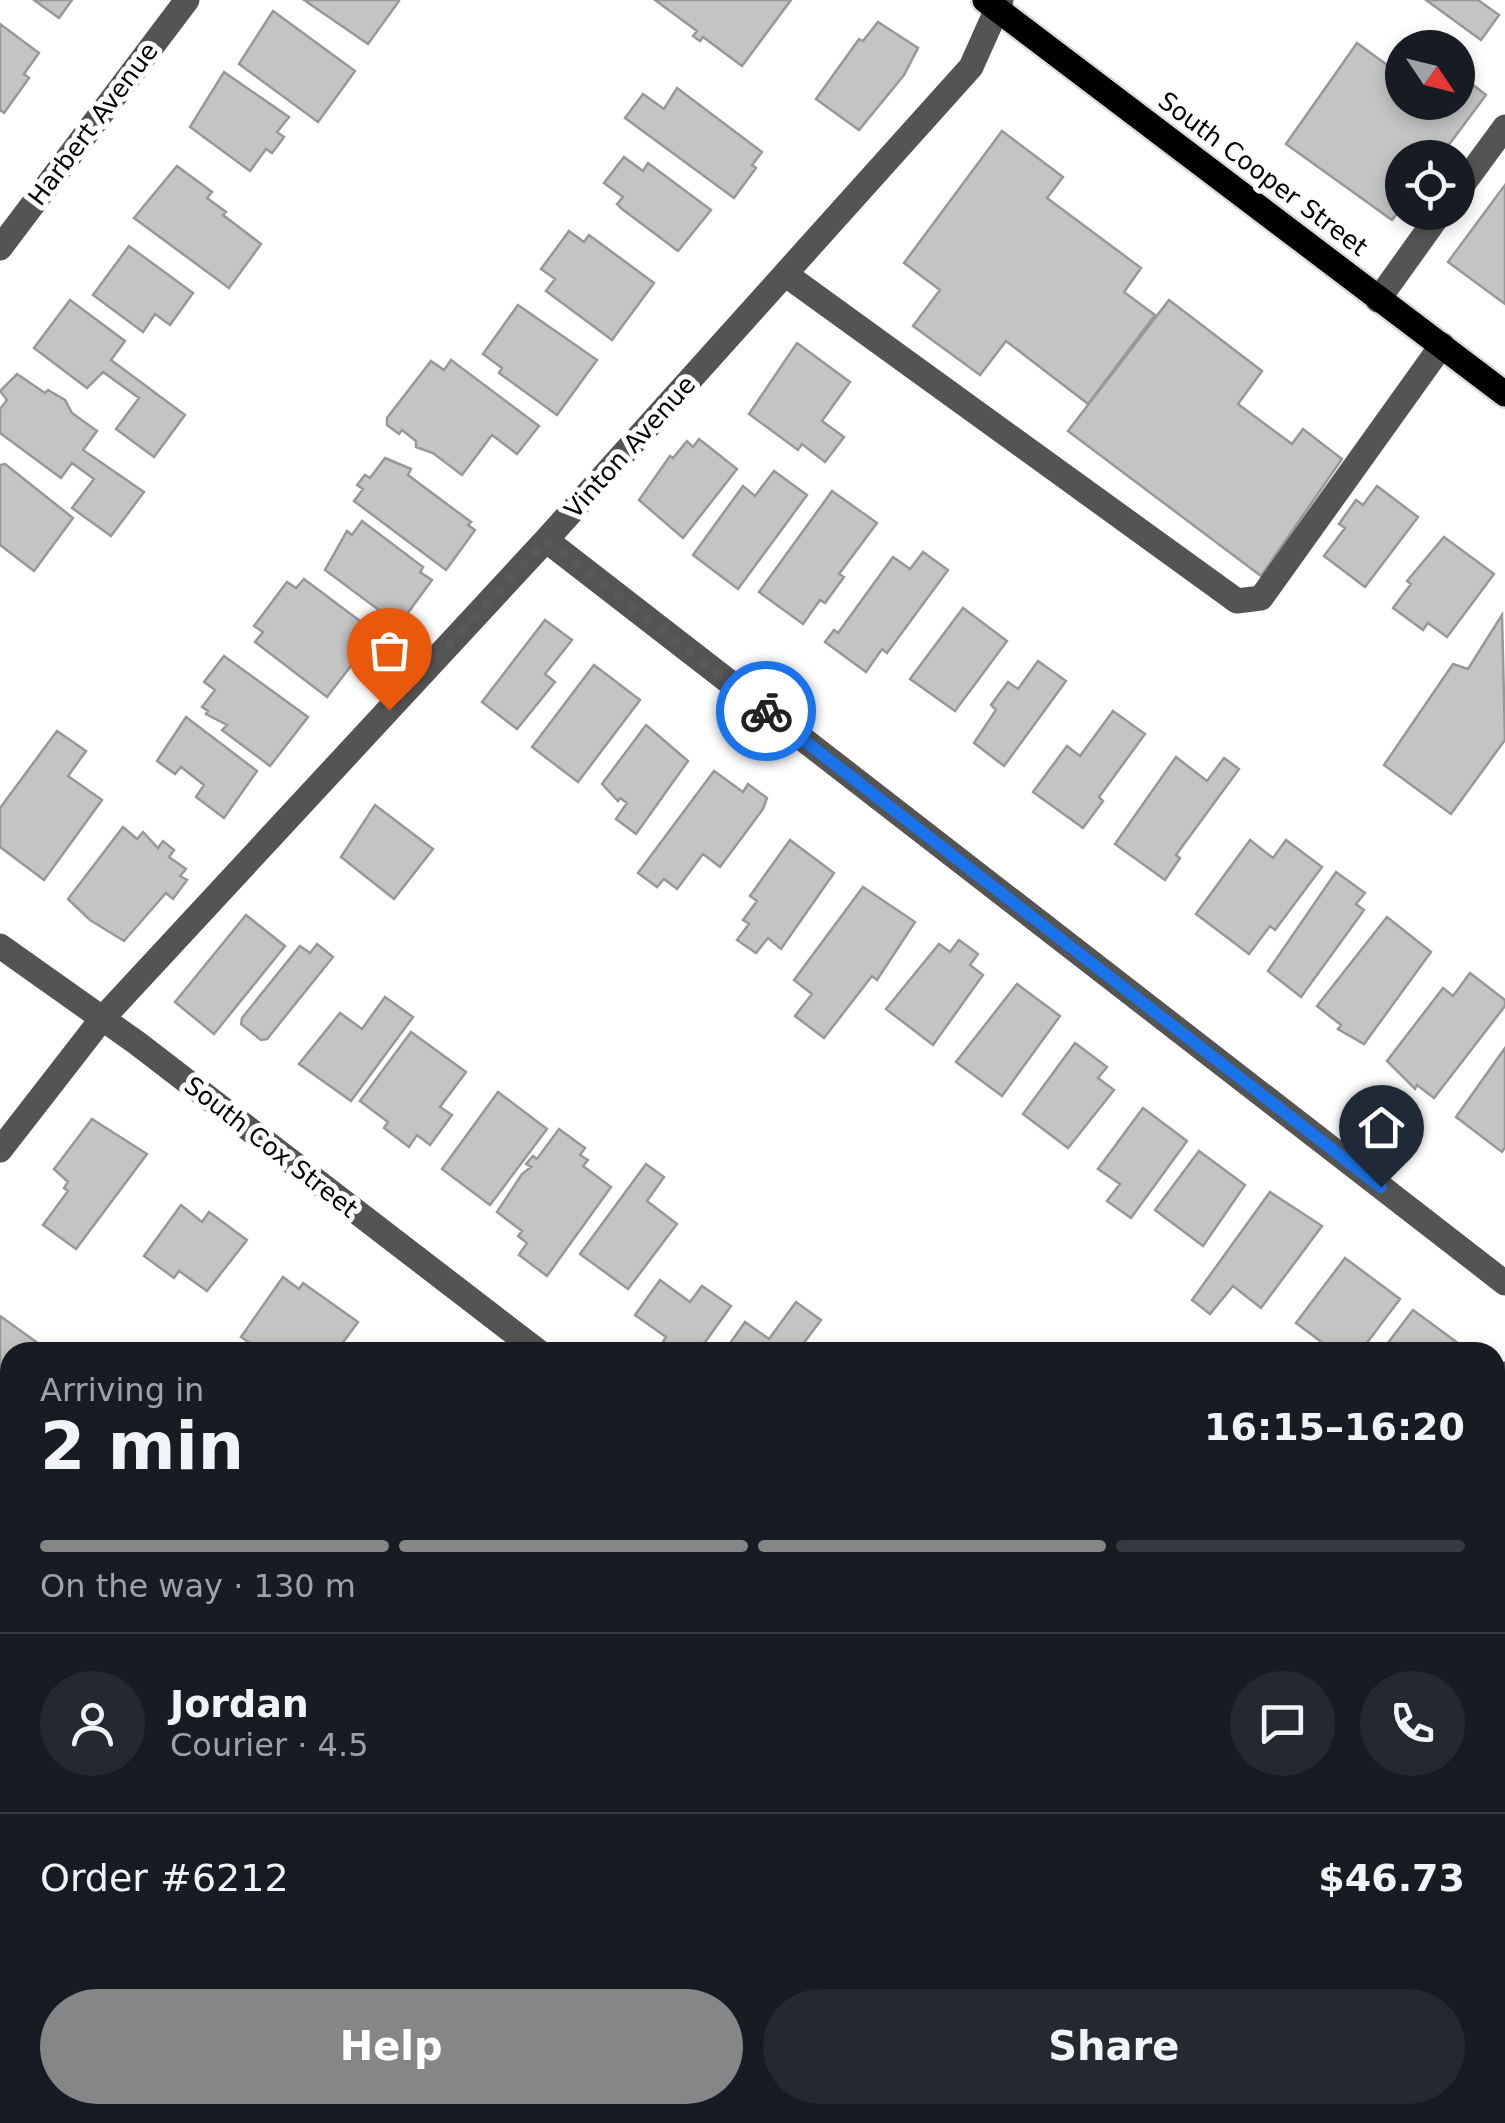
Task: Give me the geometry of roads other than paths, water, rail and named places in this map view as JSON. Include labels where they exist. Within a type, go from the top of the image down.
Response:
[{"type":"main road","name":"South Cooper Street","points":[[994,3],[1505,394]]},
{"type":"street","name":"Harbert Avenue","points":[[0,248],[187,0]]},
{"type":"street","name":"Vinton Avenue","points":[[0,1150],[101,1020],[546,540],[971,67],[994,3]]},
{"type":"street","points":[[1475,168],[1505,127]]},
{"type":"street","points":[[1378,300],[1429,230]]},
{"type":"street","points":[[785,274],[1237,601],[1261,598],[1442,345]]},
{"type":"street","points":[[546,540],[1505,1282]]},
{"type":"street","name":"South Cox Street","points":[[0,946],[526,1342]]}]
